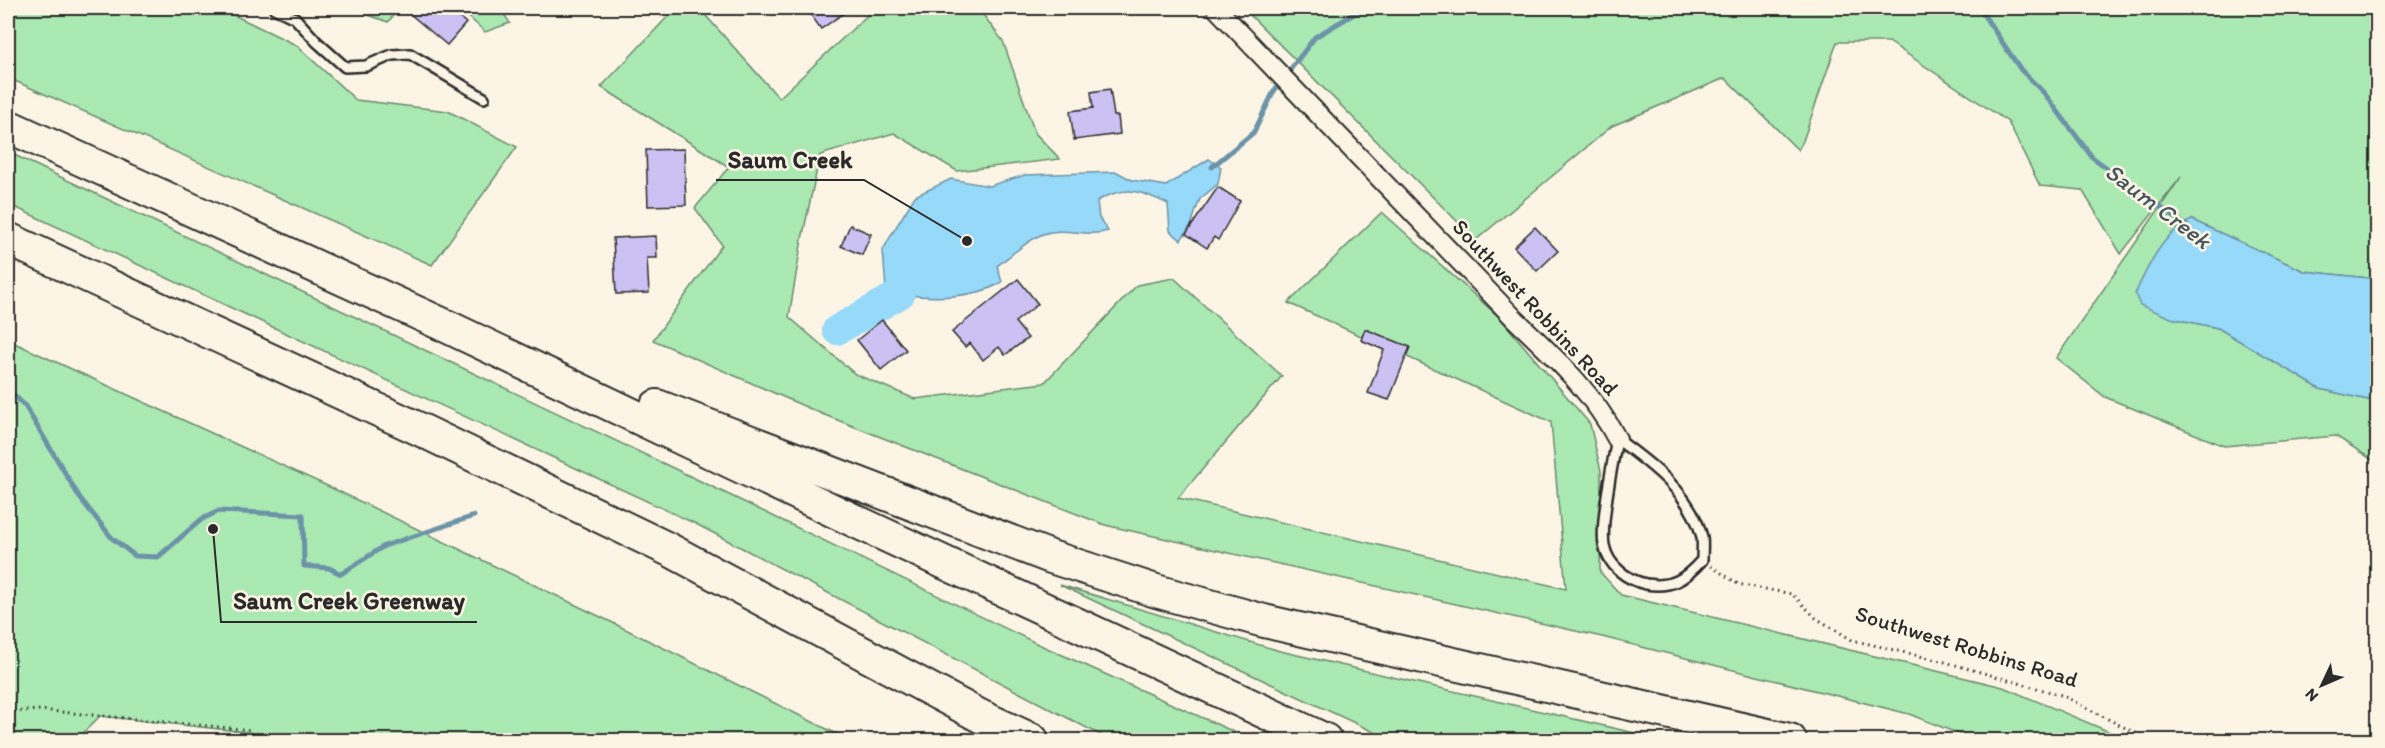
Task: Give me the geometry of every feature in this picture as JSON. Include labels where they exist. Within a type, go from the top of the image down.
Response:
[{"type":"highway","points":[[8,126],[446,326],[1325,741]]},
{"type":"highway","points":[[8,239],[415,427],[659,544],[842,640],[980,716],[1032,741]]},
{"type":"highway","points":[[446,326],[1051,557],[1156,591],[1264,621],[1790,741]]},
{"type":"highway","points":[[980,716],[1016,741]]},
{"type":"street","name":"Southwest Robbins Road","points":[[1216,8],[1565,368],[1603,412],[1617,439]]},
{"type":"lane","points":[[274,8],[295,18],[345,67],[366,66],[392,54],[410,54],[484,98]]},
{"type":"lane","points":[[1617,439],[1604,545],[1612,562],[1623,575],[1641,583],[1660,586],[1686,578],[1702,560]]},
{"type":"lane","name":"Southwest Robbins Road","points":[[1617,439],[1653,465],[1690,508],[1702,538],[1702,560]]},
{"type":"path","name":"Southwest Robbins Road","points":[[1702,560],[1738,584],[1792,594],[1816,618],[1852,640],[1946,662],[2061,695],[2149,741]]},
{"type":"path","points":[[8,712],[40,710],[251,730],[248,741]]},
{"type":"green space","points":[[8,8],[204,8],[236,16],[296,45],[356,100],[448,111],[517,147],[432,265],[8,78]]},
{"type":"green space","points":[[349,8],[399,8],[388,22]]},
{"type":"green space","points":[[459,8],[500,8],[510,23],[485,32]]},
{"type":"green space","points":[[676,8],[699,8],[779,98],[875,8],[978,8],[1003,41],[1035,133],[1060,159],[957,171],[894,133],[820,155],[802,239],[789,317],[855,374],[915,399],[1044,383],[1137,285],[1174,278],[1282,376],[1178,498],[1566,589],[1551,422],[1288,303],[1382,212],[1500,318],[1590,424],[1601,471],[1600,572],[1621,595],[2003,687],[2129,740],[1974,740],[1909,714],[1602,637],[1105,525],[822,414],[653,340],[722,245],[695,208],[729,167],[601,87]]},
{"type":"green space","points":[[1243,8],[2377,8],[2377,279],[2304,271],[2192,220],[2171,318],[2218,328],[2320,389],[2377,402],[2377,463],[2336,436],[2224,446],[2105,397],[2056,358],[2181,177],[2121,254],[2082,190],[2040,186],[2008,122],[1889,42],[1837,42],[1798,150],[1725,78],[1612,126],[1476,240]]},
{"type":"green space","points":[[8,152],[1038,644],[1252,740],[1110,740],[696,524],[8,204]]},
{"type":"green space","points":[[8,340],[336,490],[605,619],[849,740],[297,740],[255,734],[253,740],[244,740],[246,732],[100,716],[76,740],[8,740]]},
{"type":"green space","points":[[1060,585],[1280,651],[1665,740],[1391,740]]},
{"type":"water","points":[[1209,159],[1221,167],[1218,184],[1200,199],[1191,225],[1181,240],[1170,231],[1168,204],[1149,195],[1125,191],[1097,201],[1099,218],[1108,231],[1092,233],[1059,231],[1038,236],[997,266],[1002,282],[990,288],[961,295],[929,297],[886,290],[883,250],[893,232],[915,196],[951,179],[989,186],[1025,175],[1117,172],[1132,180],[1166,186]]},
{"type":"water","points":[[2192,220],[2304,271],[2377,279],[2377,402],[2320,389],[2218,328],[2171,318],[2140,305],[2135,294],[2157,252],[2173,233]]},
{"type":"building","points":[[403,8],[449,8],[466,23],[447,45]]},
{"type":"building","points":[[806,8],[851,8],[821,29]]},
{"type":"building","points":[[1110,89],[1114,116],[1118,116],[1120,134],[1074,140],[1070,111],[1093,108],[1091,92]]},
{"type":"building","points":[[684,149],[686,205],[648,206],[646,150]]},
{"type":"building","points":[[1218,187],[1240,201],[1218,240],[1214,237],[1207,248],[1186,234]]},
{"type":"building","points":[[850,225],[871,234],[862,255],[841,246]]},
{"type":"building","points":[[1535,227],[1558,251],[1537,271],[1514,247]]},
{"type":"building","points":[[656,236],[657,258],[647,258],[649,293],[616,294],[613,238]]},
{"type":"building","points":[[1018,279],[1038,304],[1015,322],[1028,338],[1005,355],[999,347],[983,360],[970,343],[965,347],[952,332]]},
{"type":"building","points":[[882,320],[906,350],[881,370],[857,340]]},
{"type":"building","points":[[1365,329],[1410,347],[1389,400],[1368,393],[1384,350],[1361,340]]},
{"type":"waterway","name":"Saum Creek","points":[[1212,167],[1254,132],[1274,91],[1315,37],[1364,8]]},
{"type":"waterway","name":"Saum Creek","points":[[1979,8],[2021,70],[2044,93],[2092,157],[2188,227]]},
{"type":"waterway","name":"Saum Creek","points":[[837,330],[900,294]]},
{"type":"waterway","name":"Saum Creek","points":[[8,389],[25,406],[80,498],[112,538],[135,556],[158,557],[202,519],[219,511],[303,515],[304,566],[329,568],[341,574],[384,546],[474,516]]},
{"type":"place","name":"Saum Creek","points":[[967,241]]},
{"type":"place","name":"Saum Creek Greenway","points":[[213,529]]}]
